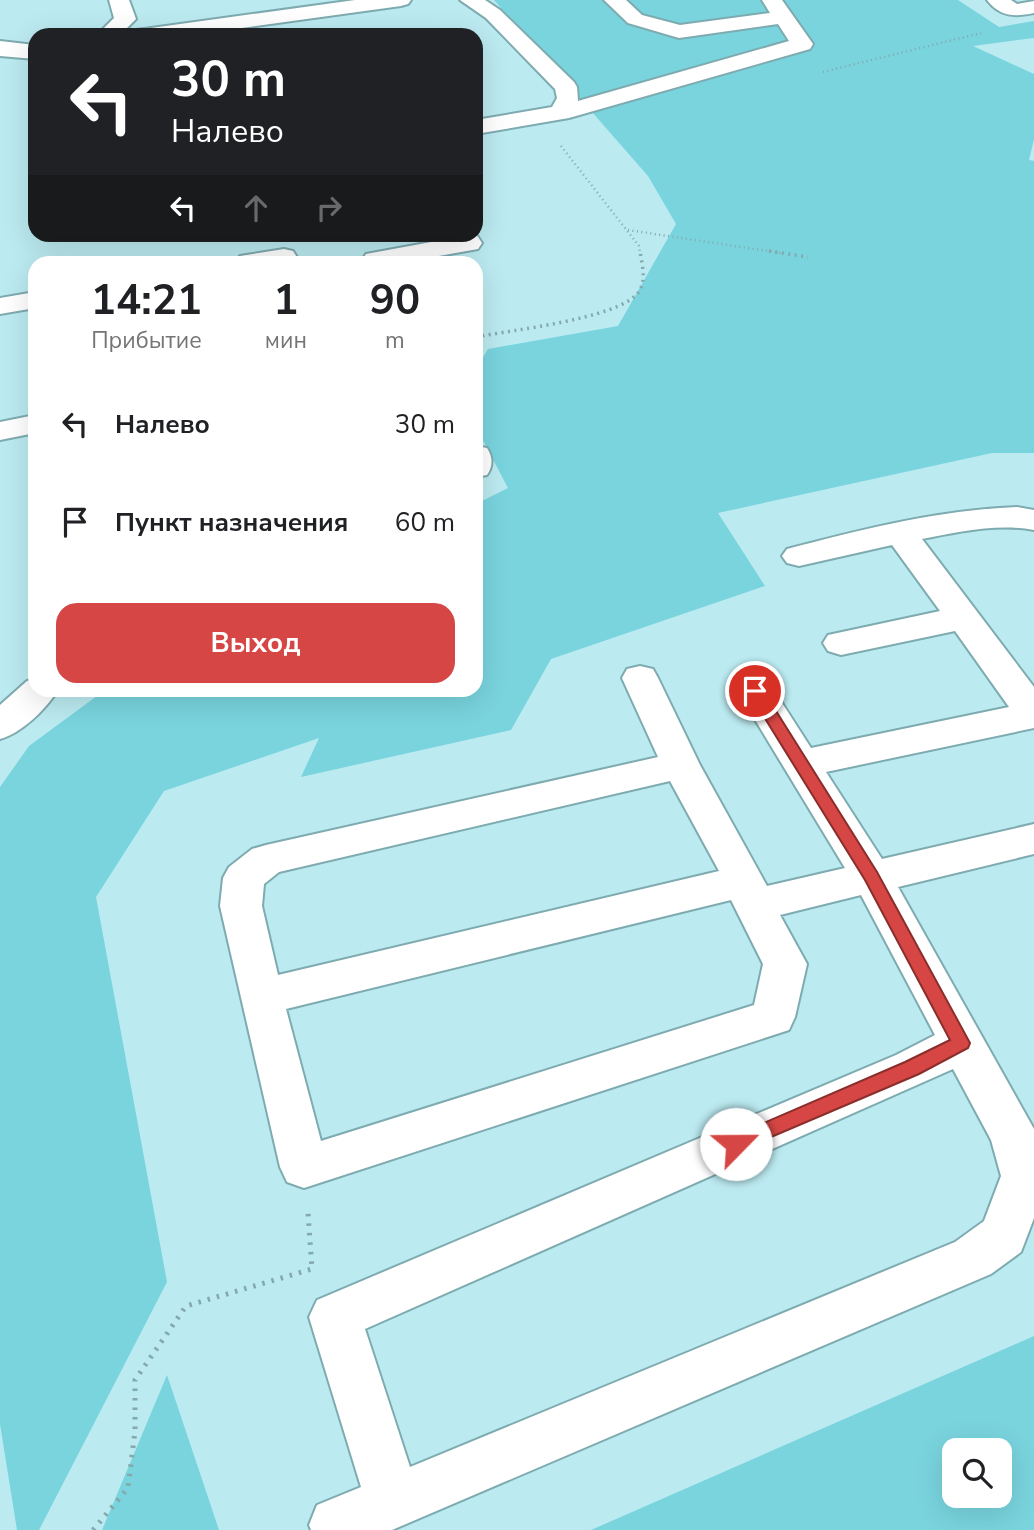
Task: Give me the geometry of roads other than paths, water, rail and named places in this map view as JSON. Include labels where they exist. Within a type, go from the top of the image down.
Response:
[{"type":"lane","points":[[115,28],[125,19],[119,0]]},
{"type":"lane","points":[[195,28],[401,0]]},
{"type":"lane","points":[[471,0],[492,14],[566,87],[568,98],[561,113]]},
{"type":"lane","points":[[483,126],[561,113],[802,44],[778,9],[678,32],[635,19],[614,0]]},
{"type":"lane","points":[[997,0],[1014,11],[1034,7]]},
{"type":"lane","points":[[0,48],[28,52]]},
{"type":"lane","points":[[555,138],[569,133],[572,127],[561,113]]},
{"type":"lane","points":[[397,256],[468,242]]},
{"type":"lane","points":[[0,306],[28,301]]},
{"type":"lane","points":[[0,431],[28,425]]},
{"type":"lane","points":[[799,556],[900,532],[1014,516],[1034,520]]},
{"type":"lane","points":[[801,764],[1034,715],[900,532]]},
{"type":"lane","points":[[841,643],[963,618]]},
{"type":"lane","points":[[640,678],[681,765],[785,964],[773,1017],[304,1167],[241,906],[244,878],[266,860],[681,765]]},
{"type":"lane","points":[[337,1525],[972,1258],[1003,1236],[1025,1176],[1014,1137],[871,876],[755,691]]},
{"type":"lane","points":[[0,726],[32,697]]},
{"type":"lane","points":[[261,997],[749,893],[871,876],[1034,839]]},
{"type":"lane","points":[[393,1500],[335,1317],[899,1074],[961,1043]]}]
